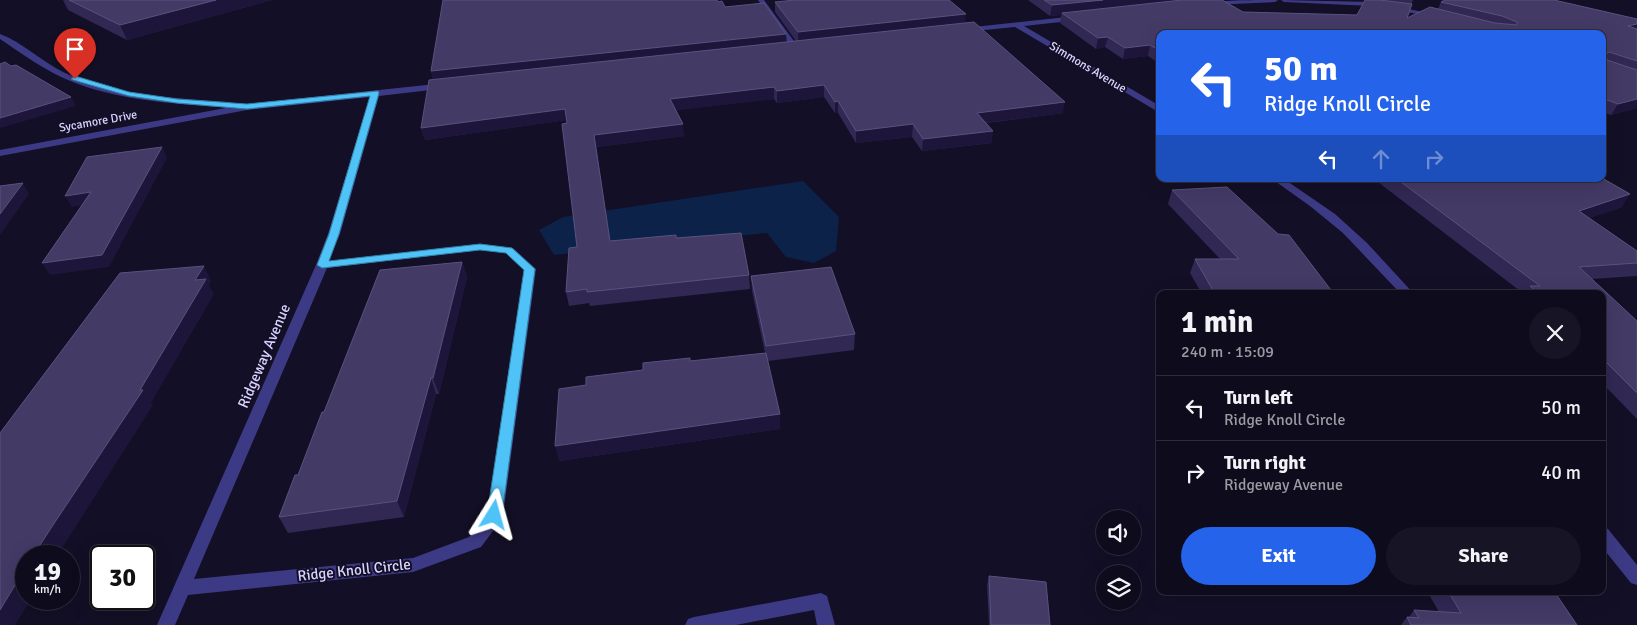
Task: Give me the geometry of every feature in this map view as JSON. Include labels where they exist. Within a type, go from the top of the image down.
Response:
[{"type":"street","points":[[761,0],[795,48]]},
{"type":"street","points":[[1197,5],[1275,0]]},
{"type":"street","points":[[1284,0],[1372,4],[1440,16]]},
{"type":"street","points":[[958,30],[1082,17]]},
{"type":"street","name":"Simmons Avenue","points":[[1016,24],[1156,108]]},
{"type":"street","points":[[0,36],[60,73],[90,84],[129,94],[177,101],[247,107]]},
{"type":"street","points":[[785,49],[805,47]]},
{"type":"street","name":"Sycamore Drive","points":[[0,153],[247,107],[453,85]]},
{"type":"street","name":"Ridgeway Avenue","points":[[166,625],[322,265],[334,234],[375,93]]},
{"type":"street","points":[[1282,182],[1318,205],[1343,225],[1371,252],[1404,290]]},
{"type":"street","name":"Ridge Knoll Circle","points":[[182,588],[413,566],[475,542],[494,515],[530,269],[509,250],[480,247],[322,265]]},
{"type":"street","points":[[1606,539],[1637,578]]},
{"type":"street","points":[[694,625],[821,601],[826,625]]},
{"type":"water","points":[[803,181],[839,217],[836,251],[814,263],[786,257],[767,233],[554,255],[539,230],[563,217]]},
{"type":"building","points":[[69,0],[216,0],[120,25]]},
{"type":"building","points":[[443,0],[717,0],[718,2],[722,1],[725,7],[764,3],[786,34],[431,71]]},
{"type":"building","points":[[795,0],[949,0],[966,14],[798,32],[775,2]]},
{"type":"building","points":[[1044,0],[1103,0],[1052,5]]},
{"type":"building","points":[[1182,0],[1222,0],[1243,12],[1357,15],[1365,0],[1380,0],[1412,4],[1407,18],[1430,7],[1495,23],[1517,25],[1517,22],[1502,16],[1441,2],[1445,0],[1554,0],[1637,19],[1637,24],[1628,26],[1637,29],[1637,61],[1609,52],[1606,54],[1606,30],[1156,30],[1156,49],[1150,45],[1125,48],[1108,37],[1098,38],[1062,13]]},
{"type":"building","points":[[974,22],[1065,102],[977,113],[993,131],[923,139],[913,124],[856,131],[838,101],[835,102],[824,85],[777,91],[774,87],[670,99],[683,124],[594,135],[610,241],[676,235],[676,238],[741,233],[749,275],[587,292],[587,289],[566,292],[569,248],[577,247],[562,124],[567,123],[565,109],[421,128],[429,80]]},
{"type":"building","points":[[1606,54],[1607,60],[1637,70],[1637,99],[1618,104],[1606,100]]},
{"type":"building","points":[[5,62],[11,66],[16,65],[71,97],[0,118],[0,64]]},
{"type":"building","points":[[162,147],[102,255],[42,263],[91,192],[65,196],[87,157]]},
{"type":"building","points":[[1606,180],[1630,194],[1579,211],[1637,251],[1637,263],[1579,267],[1604,290],[1534,290],[1530,286],[1540,286],[1401,182],[1606,182]]},
{"type":"building","points":[[23,183],[0,214],[0,186]]},
{"type":"building","points":[[1227,187],[1278,234],[1289,235],[1331,290],[1213,290],[1195,259],[1239,259],[1172,190]]},
{"type":"building","points":[[462,262],[433,378],[431,378],[397,501],[279,517],[295,475],[298,475],[322,412],[324,412],[380,270]]},
{"type":"building","points":[[204,266],[195,280],[206,279],[140,390],[143,390],[40,545],[15,545],[15,585],[0,610],[0,433],[120,273]]},
{"type":"building","points":[[831,267],[855,334],[766,346],[751,276]]},
{"type":"building","points":[[1606,292],[1637,321],[1637,393],[1606,362]]},
{"type":"building","points":[[766,353],[780,414],[555,446],[559,389],[586,385],[586,377],[643,370],[643,363],[690,358],[690,361]]},
{"type":"building","points":[[989,576],[1046,582],[1050,625],[991,625]]},
{"type":"building","points":[[1450,595],[1557,595],[1577,625],[1411,625],[1407,617],[1419,618],[1414,610],[1461,613]]},
{"type":"route","points":[[75,79],[129,94],[177,101],[247,107],[375,93],[334,234],[322,265],[480,247],[509,250],[530,269],[494,515]]}]
